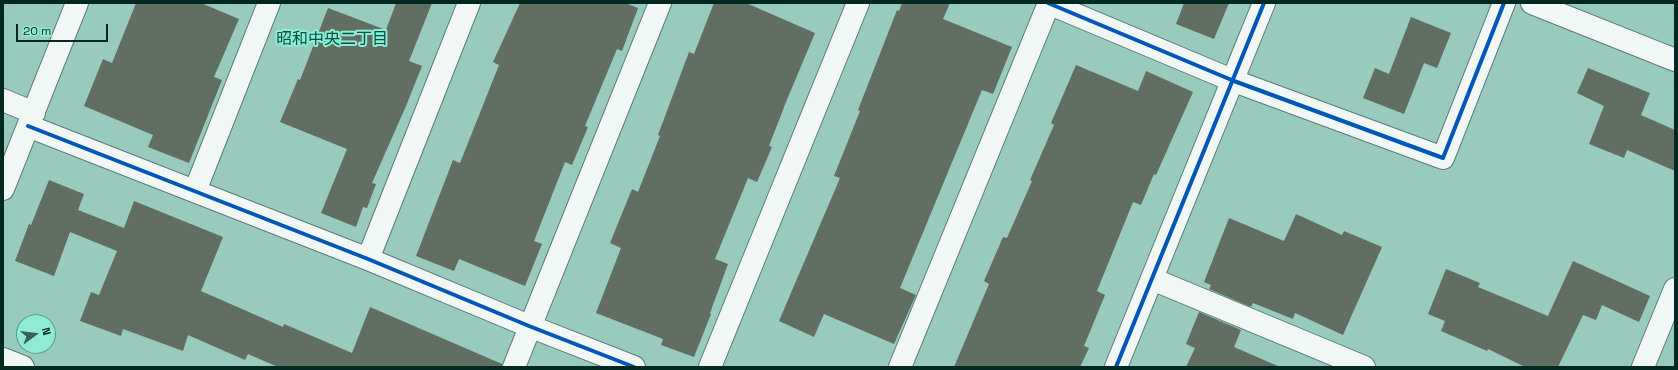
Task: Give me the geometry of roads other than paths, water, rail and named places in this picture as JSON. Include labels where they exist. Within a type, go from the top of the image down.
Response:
[{"type":"street","points":[[3,190],[77,3]]},
{"type":"street","points":[[195,191],[269,3]]},
{"type":"street","points":[[368,258],[469,3]]},
{"type":"street","points":[[514,367],[529,326],[660,3]]},
{"type":"street","points":[[710,367],[858,3]]},
{"type":"street","points":[[900,367],[1049,3],[1234,81],[1443,158],[1504,3]]},
{"type":"street","points":[[1116,367],[1234,81],[1264,3]]},
{"type":"street","points":[[1532,3],[1675,60]]},
{"type":"street","points":[[3,100],[31,119],[195,191],[368,258],[529,326],[634,367]]},
{"type":"street","points":[[1152,279],[1364,367]]},
{"type":"street","points":[[1643,367],[1675,289]]},
{"type":"street","points":[[3,359],[23,367]]},
{"type":"district","name":"昭和中央二丁目","points":[[332,40]]}]
